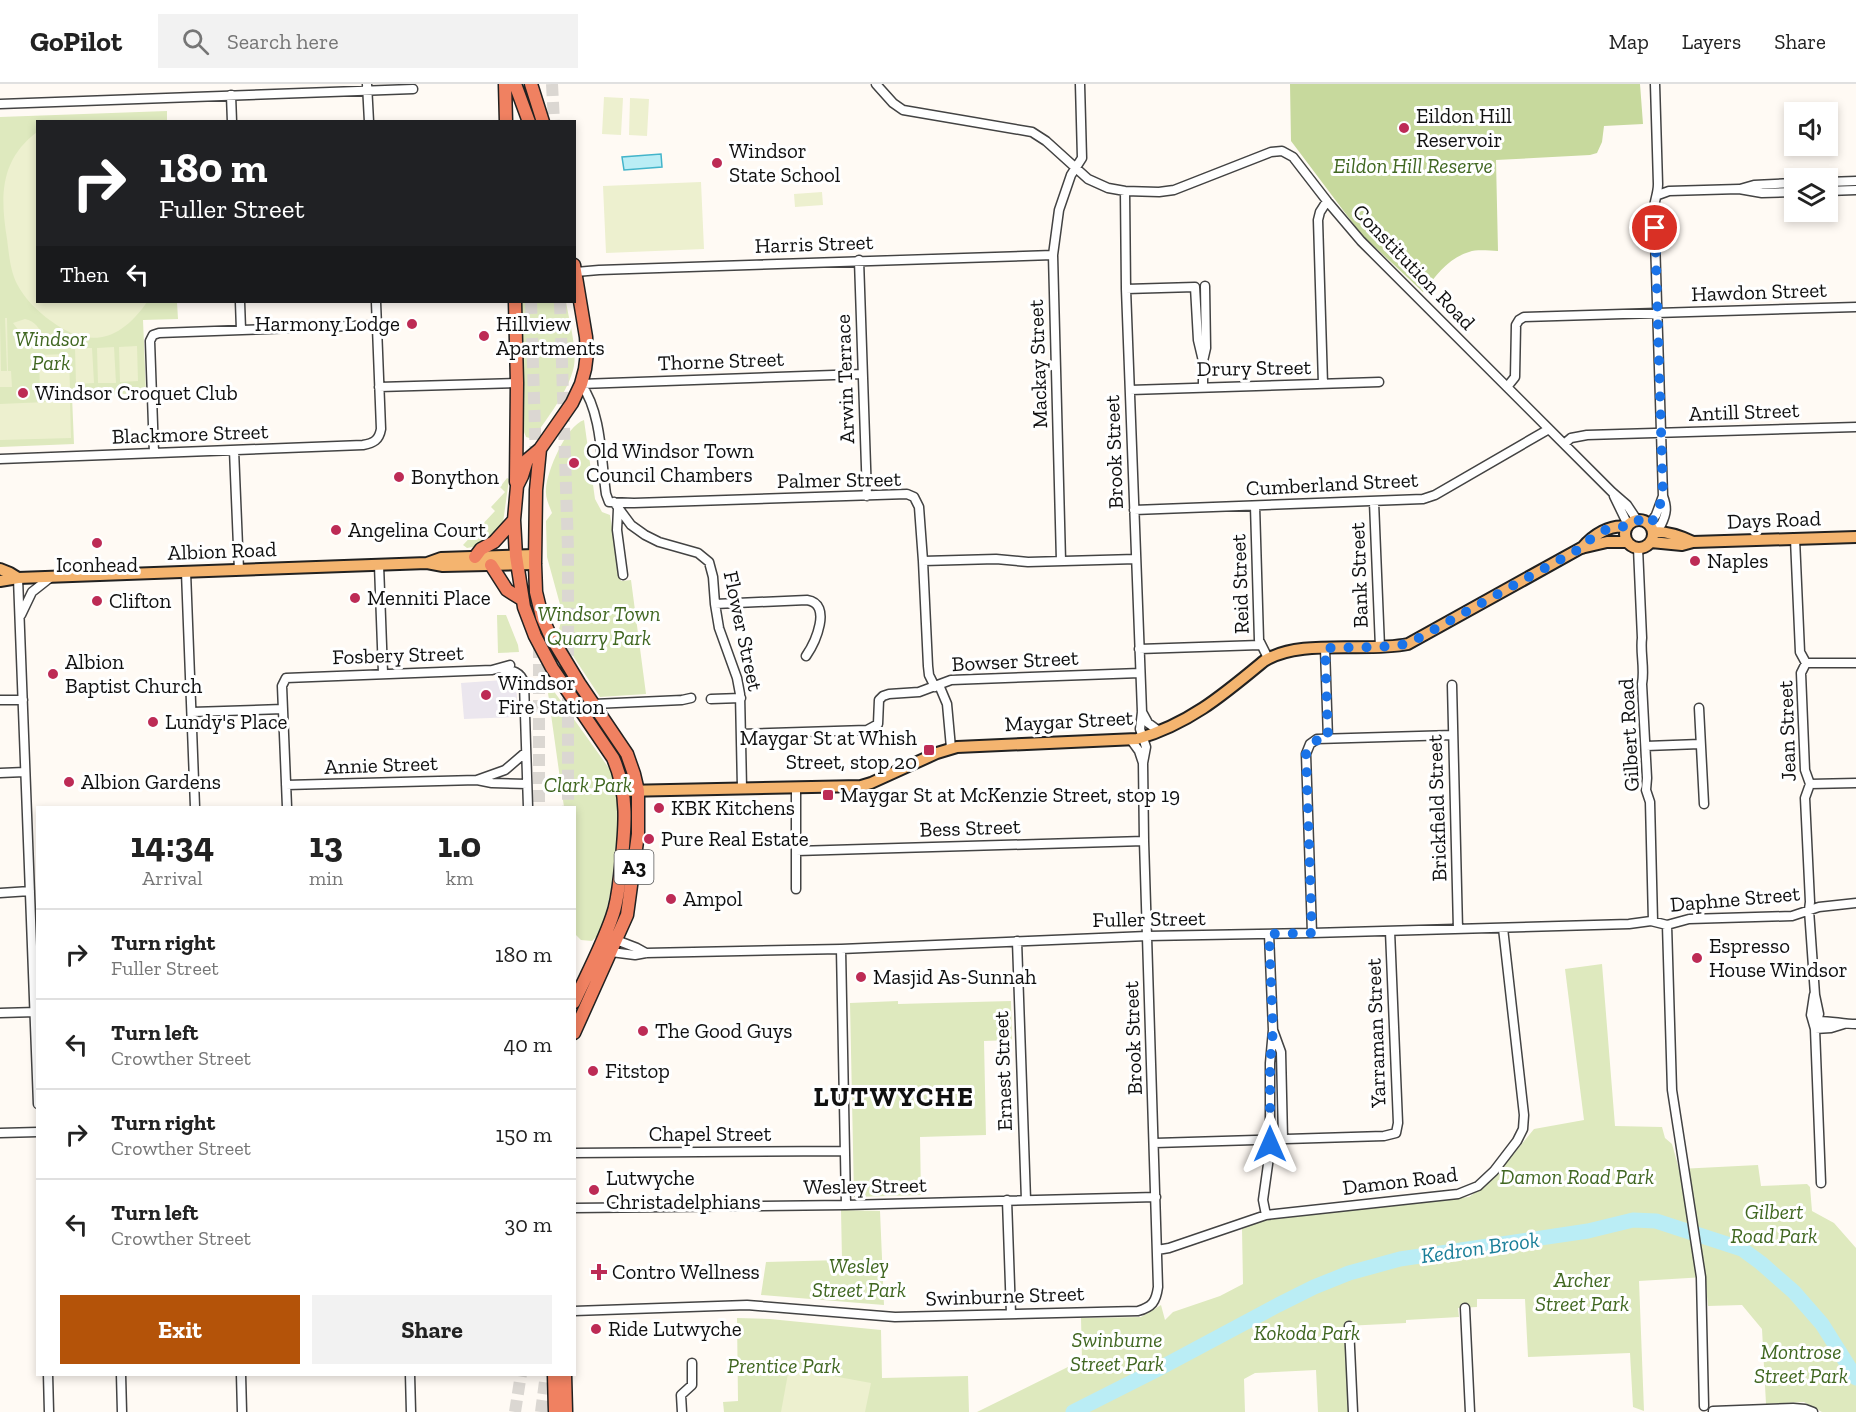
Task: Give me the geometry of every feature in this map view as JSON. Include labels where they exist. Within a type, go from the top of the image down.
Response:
[{"type":"highway","points":[[505,84],[506,120]]},
{"type":"highway","points":[[515,84],[528,120]]},
{"type":"highway","points":[[531,84],[542,120]]},
{"type":"highway","name":"A3","points":[[517,486],[527,460],[540,449],[573,403],[581,384],[587,346],[576,275]]},
{"type":"highway","name":"A3","points":[[515,303],[517,486],[514,520],[516,560],[523,600],[530,624],[545,657],[613,758],[624,791],[625,826],[610,938],[611,952],[576,1029]]},
{"type":"highway","name":"A3","points":[[540,449],[536,490],[535,560],[536,592],[544,624],[579,683],[627,754],[638,791],[639,820],[627,915],[610,938],[576,996]]},
{"type":"highway","points":[[475,556],[481,549],[494,542],[514,520]]},
{"type":"highway","points":[[491,565],[507,590],[523,600]]},
{"type":"highway","points":[[554,1376],[555,1412]]},
{"type":"highway","points":[[565,1376],[566,1412]]},
{"type":"main road","points":[[1646,522],[1651,532],[1646,547],[1638,548],[1627,542],[1625,534],[1631,524],[1646,522]]},
{"type":"main road","name":"Maygar Street","points":[[624,791],[866,785],[951,748],[1131,740],[1143,737],[1204,709],[1269,658],[1288,651],[1401,646],[1415,642],[1581,548],[1602,532],[1631,524]]},
{"type":"main road","name":"Days Road","points":[[1651,532],[1662,531],[1693,542],[1856,537]]},
{"type":"main road","name":"Maygar Street","points":[[1581,548],[1607,542],[1627,542]]},
{"type":"main road","name":"Albion Road","points":[[427,563],[441,558],[475,556],[535,560]]},
{"type":"main road","name":"Albion Road","points":[[0,581],[18,578],[427,563],[443,566],[491,565],[516,560]]},
{"type":"main road","points":[[0,569],[18,578]]},
{"type":"street","name":"Constitution Road","points":[[876,84],[893,103],[903,110],[1032,132],[1094,182],[1108,188],[1125,191],[1174,190],[1265,154],[1279,151],[1293,157],[1361,242],[1612,492],[1631,524]]},
{"type":"street","name":"Mackay Street","points":[[1061,561],[1053,255],[1059,210],[1082,154],[1080,84]]},
{"type":"street","points":[[1655,84],[1658,195]]},
{"type":"street","points":[[368,87],[369,120]]},
{"type":"street","points":[[0,104],[368,87],[413,89]]},
{"type":"street","points":[[231,95],[232,120]]},
{"type":"street","points":[[1838,182],[1856,181]]},
{"type":"street","points":[[1739,189],[1760,184],[1784,183]]},
{"type":"street","points":[[1651,532],[1663,496],[1654,200],[1666,191],[1739,189],[1762,193],[1784,192]]},
{"type":"street","points":[[1838,191],[1856,190]]},
{"type":"street","name":"Brook Street","points":[[1125,191],[1126,289],[1142,712],[1140,722],[1146,753],[1143,763],[1144,842],[1155,1143],[1158,1287],[1157,1300],[1149,1308]]},
{"type":"street","points":[[1323,384],[1318,220],[1327,201]]},
{"type":"street","name":"Harris Street","points":[[576,269],[1053,255]]},
{"type":"street","name":"Arwin Terrace","points":[[859,260],[867,496]]},
{"type":"street","points":[[1126,289],[1199,285],[1206,348],[1203,361],[1203,387]]},
{"type":"street","points":[[240,303],[241,330]]},
{"type":"street","points":[[376,303],[379,387],[517,383]]},
{"type":"street","name":"Hawdon Street","points":[[1507,387],[1515,377],[1515,329],[1521,318],[1856,307]]},
{"type":"street","points":[[154,453],[150,341],[153,335],[377,325]]},
{"type":"street","name":"Thorne Street","points":[[581,384],[862,374]]},
{"type":"street","name":"Drury Street","points":[[1130,390],[1379,382]]},
{"type":"street","points":[[581,384],[595,411],[607,499],[616,506],[623,575]]},
{"type":"street","name":"Blackmore Street","points":[[0,459],[363,445],[373,443],[379,437],[381,428],[379,387]]},
{"type":"street","name":"Antill Street","points":[[1564,444],[1571,438],[1581,436],[1856,427]]},
{"type":"street","name":"Cumberland Street","points":[[1134,510],[1429,498],[1549,429]]},
{"type":"street","points":[[234,450],[239,570]]},
{"type":"street","name":"Palmer Street","points":[[616,506],[907,494],[917,500],[919,507],[923,561]]},
{"type":"street","name":"Bank Street","points":[[1374,502],[1380,647]]},
{"type":"street","name":"Flower Street","points":[[616,506],[631,525],[651,538],[691,550],[705,557],[711,568],[719,628],[739,685],[741,699],[742,789]]},
{"type":"street","name":"Reid Street","points":[[1255,506],[1260,645],[1269,658]]},
{"type":"street","name":"Jean Street","points":[[1795,539],[1800,652],[1806,663],[1801,673],[1805,770],[1810,784],[1805,798],[1809,910],[1815,995],[1818,1007],[1815,1024],[1821,1183]]},
{"type":"street","name":"Gilbert Road","points":[[1638,548],[1642,638],[1640,652],[1644,673],[1642,684],[1646,790],[1650,802],[1653,921]]},
{"type":"street","points":[[951,748],[947,704],[928,666],[923,561],[1019,562],[1136,559]]},
{"type":"street","points":[[379,565],[383,673]]},
{"type":"street","points":[[186,572],[195,806]]},
{"type":"street","points":[[20,617],[31,594],[52,577]]},
{"type":"street","points":[[0,1013],[36,1012],[30,891],[32,828],[25,772],[18,578]]},
{"type":"street","points":[[715,604],[807,600],[814,602],[818,608],[818,636],[806,656]]},
{"type":"street","points":[[1139,649],[1260,645]]},
{"type":"street","points":[[1325,648],[1328,739]]},
{"type":"street","points":[[1806,663],[1855,662]]},
{"type":"street","name":"Fosbery Street","points":[[283,709],[282,686],[286,678],[496,670],[510,665]]},
{"type":"street","points":[[496,670],[512,670],[523,678],[528,806]]},
{"type":"street","name":"Bowser Street","points":[[741,734],[867,730],[878,724],[879,700],[883,696],[919,692],[958,679],[1140,673]]},
{"type":"street","name":"Brickfield Street","points":[[1452,685],[1458,929]]},
{"type":"street","points":[[594,704],[691,698]]},
{"type":"street","points":[[711,699],[741,699]]},
{"type":"street","points":[[0,700],[22,700]]},
{"type":"street","points":[[1699,708],[1704,804]]},
{"type":"street","points":[[192,712],[283,709],[286,806]]},
{"type":"street","points":[[1142,712],[1148,723],[1159,731]]},
{"type":"street","points":[[1312,933],[1306,754],[1310,744],[1317,739],[1453,735]]},
{"type":"street","name":"Brook Street","points":[[1131,740],[1139,751],[1143,763]]},
{"type":"street","points":[[1646,746],[1700,744]]},
{"type":"street","name":"Annie Street","points":[[477,780],[505,770],[526,752]]},
{"type":"street","points":[[0,773],[25,772]]},
{"type":"street","name":"Annie Street","points":[[286,785],[477,780],[527,784]]},
{"type":"street","points":[[1810,784],[1856,783]]},
{"type":"street","points":[[796,787],[796,889]]},
{"type":"street","name":"Bess Street","points":[[796,851],[1144,842]]},
{"type":"street","points":[[0,892],[30,891]]},
{"type":"street","name":"Daphne Street","points":[[1653,921],[1666,925],[1689,919],[1792,916],[1831,904],[1856,903]]},
{"type":"street","name":"Fuller Street","points":[[611,952],[635,955],[841,949],[1147,936],[1503,928],[1653,921]]},
{"type":"street","points":[[1666,925],[1672,1090],[1701,1277],[1701,1409],[1711,1407],[1713,1412],[1800,1408],[1813,1412]]},
{"type":"street","name":"Damon Road","points":[[1157,1250],[1266,1215],[1458,1194],[1478,1186],[1494,1171],[1516,1141],[1524,1122],[1503,928]]},
{"type":"street","name":"Yarraman Street","points":[[1283,1139],[1384,1136],[1396,1132],[1398,1123],[1390,931]]},
{"type":"street","points":[[1266,1215],[1263,1200],[1270,1139],[1270,1063],[1273,1030],[1269,934]]},
{"type":"street","name":"Fuller Street","points":[[610,938],[646,953]]},
{"type":"street","name":"Ernest Street","points":[[1017,941],[1026,1200]]},
{"type":"street","points":[[841,949],[846,1205]]},
{"type":"street","points":[[576,998],[595,988]]},
{"type":"street","points":[[1815,1024],[1856,1024]]},
{"type":"street","points":[[1155,1143],[1283,1139],[1281,1052],[1273,1030]]},
{"type":"street","points":[[0,1133],[36,1132]]},
{"type":"street","name":"Chapel Street","points":[[576,1153],[845,1151]]},
{"type":"street","name":"Wesley Street","points":[[576,1208],[846,1205],[1156,1197]]},
{"type":"street","points":[[1007,1200],[1011,1314]]},
{"type":"street","name":"Swinburne Street","points":[[576,1311],[728,1305],[895,1317],[1138,1311],[1149,1308]]},
{"type":"street","points":[[1465,1308],[1470,1412]]},
{"type":"street","points":[[1349,1326],[1353,1412]]},
{"type":"street","points":[[682,1412],[681,1395],[692,1385],[692,1363]]},
{"type":"street","points":[[48,1376],[49,1412]]},
{"type":"street","points":[[121,1376],[122,1412]]},
{"type":"street","points":[[241,1376],[242,1412]]},
{"type":"street","points":[[410,1376],[411,1412]]},
{"type":"shaded area","points":[[516,679],[518,717],[464,719],[461,683]]},
{"type":"green space","name":"Eildon Hill Reserve","points":[[1290,84],[1640,84],[1643,124],[1604,126],[1602,142],[1597,153],[1590,155],[1496,160],[1498,251],[1476,251],[1462,255],[1443,268],[1423,292],[1361,234],[1291,141]]},
{"type":"green space","points":[[604,97],[623,98],[621,135],[602,134]]},
{"type":"green space","points":[[630,98],[649,99],[647,136],[629,135]]},
{"type":"green space","name":"Windsor Park","points":[[167,111],[167,120],[36,120],[36,303],[177,303],[178,319],[143,320],[146,393],[72,396],[74,444],[0,447],[0,117]]},
{"type":"green space","points":[[36,133],[36,303],[146,303],[127,325],[104,337],[79,336],[65,330],[36,309],[17,284],[9,256],[4,194],[9,167],[25,143]]},
{"type":"green space","points":[[701,182],[704,249],[606,253],[603,186]]},
{"type":"green space","points":[[822,192],[823,205],[795,207],[794,194]]},
{"type":"green space","points":[[518,303],[566,303],[574,343],[574,366],[557,404],[533,439],[526,437]]},
{"type":"green space","points":[[5,318],[7,318],[8,371],[11,371],[12,387],[0,387],[0,322],[1,371],[7,371]]},
{"type":"green space","points":[[25,319],[34,323],[39,329],[41,342],[39,346],[26,340],[13,323]]},
{"type":"green space","points":[[137,346],[138,381],[120,382],[119,347]]},
{"type":"green space","points":[[114,347],[116,383],[98,383],[97,348]]},
{"type":"green space","points":[[75,348],[92,348],[94,383],[76,384]]},
{"type":"green space","points":[[69,354],[70,391],[40,392],[39,355]]},
{"type":"green space","points":[[70,401],[71,438],[0,440],[0,404]]},
{"type":"green space","name":"Windsor Town Quarry Park","points":[[584,420],[595,499],[602,512],[610,515],[621,581],[631,580],[646,694],[600,697],[558,633],[561,608],[547,557],[546,521],[552,513],[546,489],[550,471],[564,440],[577,424]]},
{"type":"green space","points":[[507,478],[509,479],[503,523],[497,533],[488,540],[467,548],[463,545],[495,511],[491,507],[505,492],[500,487]]},
{"type":"green space","points":[[497,615],[506,615],[519,652],[498,653]]},
{"type":"green space","name":"Clark Park","points":[[553,690],[611,771],[618,795],[619,816],[611,889],[603,926],[592,941],[581,940],[576,935],[576,806],[564,806],[548,693]]},
{"type":"green space","points":[[1602,964],[1615,1126],[1662,1127],[1665,1138],[1672,1144],[1679,1169],[1758,1165],[1761,1186],[1807,1184],[1810,1187],[1812,1211],[1834,1223],[1856,1248],[1856,1412],[1822,1412],[1804,1402],[1766,1404],[1762,1329],[1742,1305],[1708,1306],[1705,1277],[1639,1281],[1644,1411],[1633,1407],[1630,1353],[1528,1357],[1525,1299],[1477,1299],[1477,1307],[1458,1308],[1459,1317],[1406,1320],[1406,1323],[1345,1326],[1349,1412],[1318,1412],[1316,1370],[1255,1373],[1244,1379],[1245,1412],[977,1412],[1082,1360],[1081,1318],[1141,1317],[1161,1305],[1165,1320],[1173,1312],[1220,1296],[1243,1284],[1242,1229],[1267,1219],[1469,1197],[1492,1180],[1534,1129],[1584,1120],[1565,969]]},
{"type":"green space","points":[[898,1001],[898,1004],[1011,1001],[1012,1040],[984,1041],[986,1135],[920,1137],[921,1195],[854,1197],[850,1003]]},
{"type":"green space","name":"Wesley Street Park","points":[[841,1210],[880,1211],[884,1305],[761,1295],[766,1262],[842,1260]]},
{"type":"green space","name":"Prentice Park","points":[[737,1318],[881,1330],[882,1378],[968,1376],[969,1412],[724,1412],[723,1402],[738,1401]]},
{"type":"green space","name":"Prentice Park","points":[[789,1368],[871,1383],[865,1412],[781,1412]]},
{"type":"water","points":[[661,154],[662,167],[624,170],[622,157]]},
{"type":"waterway","name":"Kedron Brook","points":[[1073,1412],[1278,1305],[1349,1273],[1400,1259],[1588,1231],[1633,1220],[1656,1221],[1742,1249],[1794,1292],[1822,1324],[1856,1378]]},
{"type":"tunnel","points":[[552,84],[554,120]]},
{"type":"tunnel","points":[[531,303],[536,461]]},
{"type":"tunnel","points":[[560,303],[568,549],[568,806]]},
{"type":"tunnel","points":[[539,610],[539,806]]},
{"type":"tunnel","points":[[515,1412],[521,1376]]},
{"type":"tunnel","points":[[541,1412],[546,1376]]},
{"type":"place","name":"Eildon Hill Reservoir","points":[[1404,128]]},
{"type":"place","name":"Windsor State School","points":[[717,163]]},
{"type":"place","name":"Harmony Lodge","points":[[412,324]]},
{"type":"place","name":"Hillview Apartments","points":[[484,336]]},
{"type":"place","name":"Windsor Croquet Club","points":[[23,393]]},
{"type":"place","name":"Old Windsor Town Council Chambers","points":[[574,463]]},
{"type":"place","name":"Bonython","points":[[399,477]]},
{"type":"place","name":"Angelina Court","points":[[336,530]]},
{"type":"place","name":"Iconhead","points":[[97,543]]},
{"type":"place","name":"Naples","points":[[1695,561]]},
{"type":"place","name":"Menniti Place","points":[[355,598]]},
{"type":"place","name":"Clifton","points":[[97,601]]},
{"type":"place","name":"Albion Baptist Church","points":[[53,674]]},
{"type":"place","name":"Windsor Fire Station","points":[[486,695]]},
{"type":"place","name":"Lundy's Place","points":[[153,722]]},
{"type":"place","name":"Maygar St at Whish Street, stop 20","points":[[929,750]]},
{"type":"place","name":"Albion Gardens","points":[[69,782]]},
{"type":"place","name":"Maygar St at McKenzie Street, stop 19","points":[[828,795]]},
{"type":"place","name":"KBK Kitchens","points":[[659,808]]},
{"type":"place","name":"Pure Real Estate","points":[[649,839]]},
{"type":"place","name":"Ampol","points":[[671,899]]},
{"type":"place","name":"Espresso House Windsor","points":[[1697,958]]},
{"type":"place","name":"Masjid As-Sunnah","points":[[861,977]]},
{"type":"place","name":"The Good Guys","points":[[643,1031]]},
{"type":"place","name":"Fitstop","points":[[593,1071]]},
{"type":"place","name":"Lutwyche Christadelphians","points":[[594,1190]]},
{"type":"place","name":"Contro Wellness","points":[[599,1272]]},
{"type":"place","name":"Ride Lutwyche","points":[[596,1329]]},
{"type":"district","name":"LUTWYCHE","points":[[894,1097]]},
{"type":"route","points":[[1270,1144],[1270,1051],[1273,1030],[1269,934],[1312,933],[1306,754],[1310,744],[1317,739],[1328,739],[1325,648],[1401,646],[1415,642],[1581,548],[1602,532],[1619,526],[1627,527],[1637,520],[1650,525],[1663,496],[1655,228]]},
{"type":"park label","name":"Damon Road Park","points":[[1577,1177]]},
{"type":"park label","name":"Gilbert Road Park","points":[[1774,1224]]},
{"type":"park label","name":"Archer Street Park","points":[[1582,1292]]},
{"type":"park label","name":"Kokoda Park","points":[[1307,1333]]},
{"type":"park label","name":"Swinburne Street Park","points":[[1117,1352]]},
{"type":"park label","name":"Montrose Street Park","points":[[1801,1364]]}]
